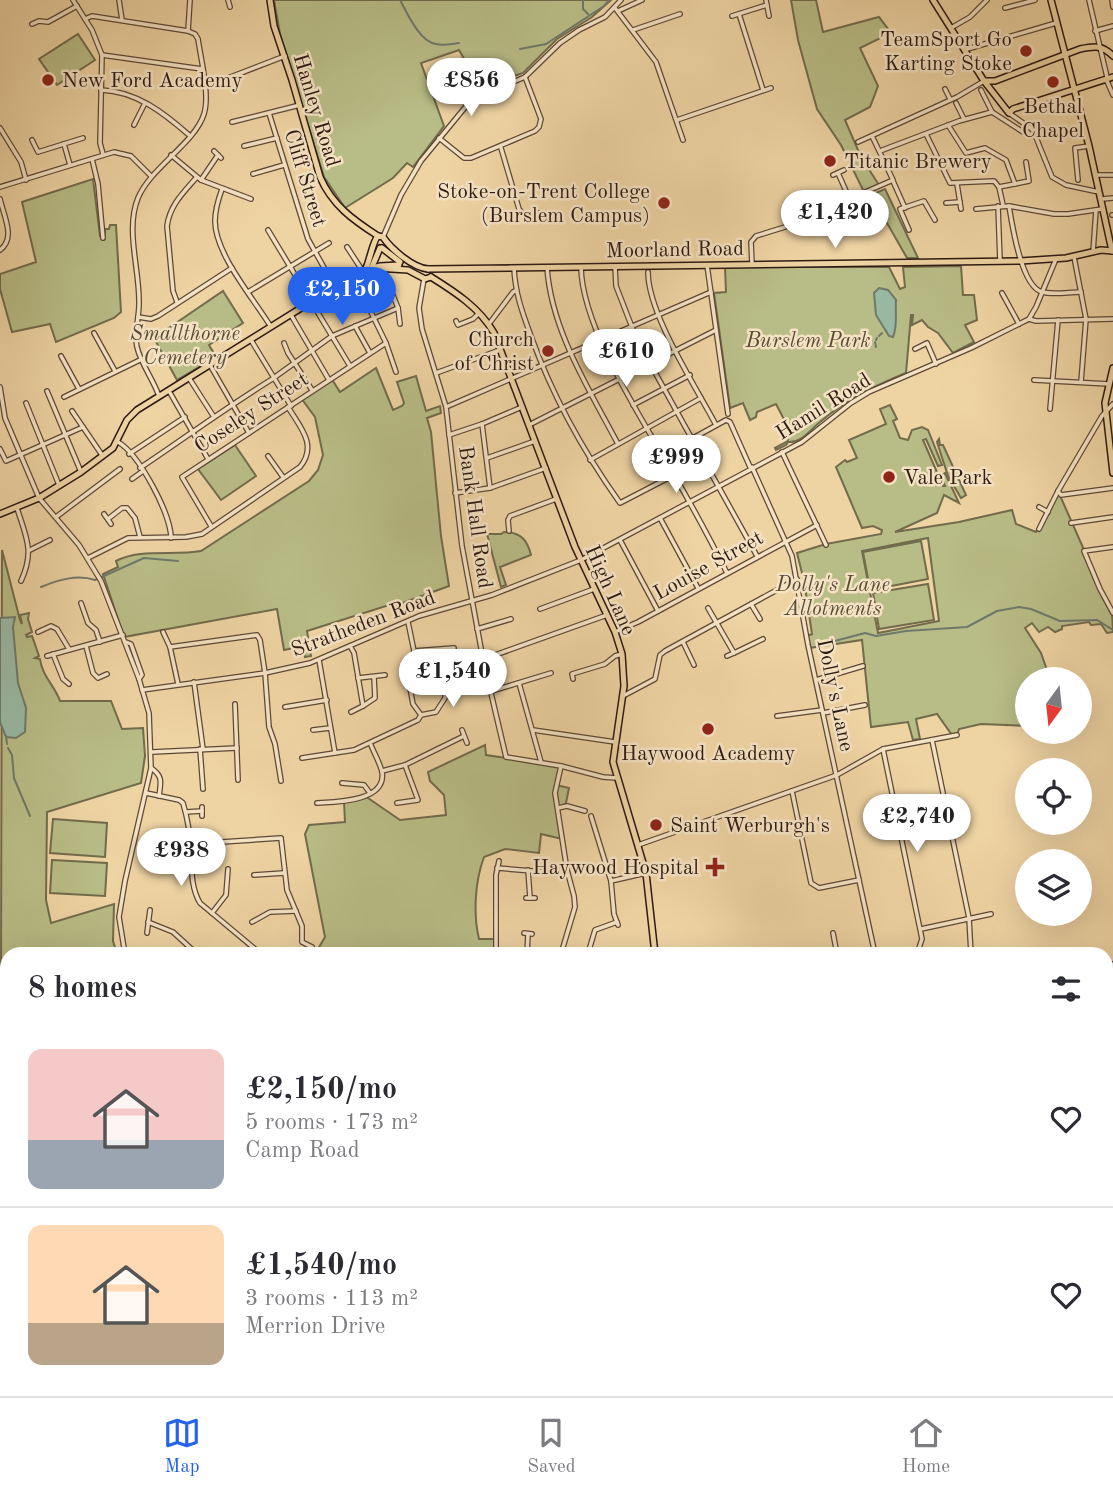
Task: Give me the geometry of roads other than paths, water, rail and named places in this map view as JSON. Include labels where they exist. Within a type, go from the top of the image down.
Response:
[{"type":"main road","name":"Hanley Road","points":[[270,0],[274,26],[326,191],[342,211],[380,242],[401,264],[411,263],[427,274]]},
{"type":"main road","points":[[933,0],[989,89],[1009,113],[1013,109],[1107,78]]},
{"type":"main road","points":[[1051,0],[1113,252]]},
{"type":"main road","points":[[984,81],[995,81],[1065,54],[1100,46],[1113,56]]},
{"type":"main road","points":[[989,89],[995,81]]},
{"type":"main road","points":[[367,269],[380,242]]},
{"type":"main road","name":"Moorland Road","points":[[427,274],[447,269],[1056,260],[1093,252],[1113,252]]},
{"type":"main road","points":[[408,270],[411,263]]},
{"type":"main road","points":[[367,269],[383,270],[401,264]]},
{"type":"main road","points":[[0,514],[39,498],[81,472],[118,442],[131,415],[353,275],[367,269],[401,264],[408,270],[427,274]]},
{"type":"main road","points":[[442,284],[447,269]]},
{"type":"main road","name":"High Lane","points":[[427,274],[479,313],[489,324],[581,560],[615,632],[622,654],[623,696],[613,762],[646,873],[654,947]]},
{"type":"main road","points":[[1113,368],[1105,411],[1113,474]]},
{"type":"street","points":[[73,0],[99,42],[102,55],[100,143],[103,155]]},
{"type":"street","points":[[119,0],[122,20]]},
{"type":"street","points":[[188,31],[190,0]]},
{"type":"street","points":[[228,0],[230,8]]},
{"type":"street","points":[[380,242],[405,187],[439,138],[472,99],[524,76],[560,43],[579,30],[617,9],[642,0]]},
{"type":"street","points":[[951,28],[970,17],[987,0]]},
{"type":"street","points":[[1005,8],[1035,0]]},
{"type":"street","points":[[1090,0],[1107,81],[1113,94]]},
{"type":"street","points":[[1111,0],[1113,7]]},
{"type":"street","points":[[617,9],[620,1],[627,7]]},
{"type":"street","points":[[732,16],[766,3],[769,16]]},
{"type":"street","points":[[32,24],[39,20],[48,22],[77,6]]},
{"type":"street","points":[[617,9],[656,62],[683,141]]},
{"type":"street","points":[[634,30],[680,14]]},
{"type":"street","points":[[738,14],[763,90]]},
{"type":"street","points":[[85,19],[92,16],[188,31],[198,39],[205,84],[204,114],[190,135],[141,191],[134,215],[139,302],[137,347],[159,396]]},
{"type":"street","points":[[964,50],[1056,23]]},
{"type":"street","points":[[1095,30],[1113,26]]},
{"type":"street","points":[[102,55],[202,69]]},
{"type":"street","points":[[205,84],[215,83],[285,56]]},
{"type":"street","points":[[439,138],[464,158],[471,159],[535,131],[541,124],[541,119],[524,76]]},
{"type":"street","points":[[858,142],[950,100],[984,81]]},
{"type":"street","points":[[1113,87],[1113,94]]},
{"type":"street","points":[[677,120],[771,88]]},
{"type":"street","points":[[945,89],[950,100]]},
{"type":"street","points":[[101,90],[120,93],[145,103],[165,114],[190,135]]},
{"type":"street","points":[[981,90],[992,111],[1023,132]]},
{"type":"street","points":[[134,125],[145,103]]},
{"type":"street","points":[[956,103],[964,119]]},
{"type":"street","points":[[232,122],[300,105]]},
{"type":"street","points":[[880,151],[992,111]]},
{"type":"street","name":"Cliff Street","points":[[269,113],[304,227],[327,273]]},
{"type":"street","points":[[1009,113],[1031,127],[1038,137],[1050,174],[1058,181],[1113,198]]},
{"type":"street","points":[[948,125],[966,153],[985,148],[1006,160],[1015,184]]},
{"type":"street","points":[[0,128],[21,162],[26,180]]},
{"type":"street","points":[[926,134],[950,183],[994,181],[999,187],[1000,261]]},
{"type":"street","points":[[872,136],[905,208]]},
{"type":"street","points":[[32,140],[38,152],[83,138]]},
{"type":"street","points":[[244,146],[277,138]]},
{"type":"street","points":[[64,144],[70,165]]},
{"type":"street","points":[[1078,180],[1075,148],[1089,146]]},
{"type":"street","points":[[501,148],[522,213],[553,213]]},
{"type":"street","points":[[201,180],[219,156],[214,151]]},
{"type":"street","points":[[0,187],[114,152],[131,156],[151,177]]},
{"type":"street","points":[[171,155],[201,180],[251,199]]},
{"type":"street","points":[[92,159],[103,238]]},
{"type":"street","points":[[999,187],[1029,181],[1026,162]]},
{"type":"street","points":[[253,174],[284,165]]},
{"type":"street","points":[[833,175],[844,170]]},
{"type":"street","points":[[838,173],[850,200]]},
{"type":"street","points":[[1096,175],[1113,175]]},
{"type":"street","points":[[177,302],[173,291],[168,217],[173,205],[196,177]]},
{"type":"street","points":[[752,264],[751,242],[755,236],[785,227],[893,180]]},
{"type":"street","points":[[957,184],[961,209]]},
{"type":"street","points":[[222,189],[214,224],[232,268],[271,327]]},
{"type":"street","points":[[0,200],[9,236],[6,245],[0,250]]},
{"type":"street","points":[[909,230],[900,209],[924,201],[935,220]]},
{"type":"street","points":[[946,203],[960,202]]},
{"type":"street","points":[[1009,206],[1020,261],[1040,291]]},
{"type":"street","points":[[976,209],[1009,206],[1068,214],[1104,208]]},
{"type":"street","points":[[1093,252],[1096,210]]},
{"type":"street","points":[[268,230],[350,366]]},
{"type":"street","points":[[248,292],[329,243]]},
{"type":"street","points":[[347,247],[367,269]]},
{"type":"street","points":[[1074,257],[1086,319],[1081,382]]},
{"type":"street","points":[[1056,260],[1028,319],[1113,319]]},
{"type":"street","points":[[707,265],[728,414]]},
{"type":"street","points":[[615,266],[616,286],[649,363],[757,556]]},
{"type":"street","points":[[547,267],[549,288],[571,352],[618,444]]},
{"type":"street","points":[[581,267],[582,287],[600,339],[633,405],[727,573]]},
{"type":"street","points":[[138,317],[151,318],[232,268]]},
{"type":"street","points":[[514,268],[515,291],[541,364],[590,460],[620,503],[674,475]]},
{"type":"street","points":[[383,270],[398,308],[400,324]]},
{"type":"street","points":[[648,272],[648,286],[658,315],[716,425],[662,455]]},
{"type":"street","name":"Bank Hall Road","points":[[427,274],[419,308],[420,318],[446,407],[455,492],[472,601],[506,757],[541,762]]},
{"type":"street","points":[[353,275],[386,342],[396,372]]},
{"type":"street","points":[[332,289],[339,298]]},
{"type":"street","points":[[489,324],[515,291]]},
{"type":"street","points":[[1040,291],[1081,292]]},
{"type":"street","points":[[446,407],[711,292]]},
{"type":"street","points":[[1002,293],[1019,324]]},
{"type":"street","points":[[132,479],[232,403],[274,378],[332,335],[398,308]]},
{"type":"street","points":[[456,321],[458,325],[473,319],[479,313]]},
{"type":"street","points":[[291,314],[329,380]]},
{"type":"street","name":"Hamil Road","points":[[581,560],[802,442],[851,403],[870,392],[971,348],[1028,319]]},
{"type":"street","points":[[1050,409],[1058,320]]},
{"type":"street","points":[[355,326],[370,353]]},
{"type":"street","points":[[529,425],[716,330]]},
{"type":"street","points":[[94,333],[115,371]]},
{"type":"street","points":[[88,558],[121,541],[141,537],[171,538],[202,534],[303,462],[307,438],[251,340]]},
{"type":"street","name":"Coseley Street","points":[[211,526],[182,477],[386,342]]},
{"type":"street","points":[[915,349],[927,343],[936,364]]},
{"type":"street","points":[[287,345],[288,353],[312,390]]},
{"type":"street","points":[[436,373],[500,350]]},
{"type":"street","points":[[61,356],[79,389]]},
{"type":"street","points":[[64,397],[142,359]]},
{"type":"street","points":[[210,365],[249,433]]},
{"type":"street","points":[[633,405],[690,376]]},
{"type":"street","points":[[189,378],[214,417]]},
{"type":"street","points":[[1034,380],[1109,384]]},
{"type":"street","points":[[0,387],[5,418],[39,498],[88,558],[100,579],[123,635],[149,713],[151,768],[119,917],[124,947]]},
{"type":"street","points":[[168,390],[208,459]]},
{"type":"street","points":[[47,391],[81,472]]},
{"type":"street","points":[[590,460],[702,398]]},
{"type":"street","points":[[26,403],[59,485]]},
{"type":"street","points":[[1039,529],[1105,411],[1113,404]]},
{"type":"street","points":[[449,435],[522,407]]},
{"type":"street","points":[[72,411],[103,456]]},
{"type":"street","points":[[129,454],[185,417]]},
{"type":"street","name":"Dolly's Lane","points":[[716,425],[726,420],[730,422],[786,540],[797,579],[873,947]]},
{"type":"street","points":[[482,424],[490,488]]},
{"type":"street","points":[[0,449],[6,461],[83,426]]},
{"type":"street","points":[[487,458],[535,441]]},
{"type":"street","points":[[118,442],[141,470],[165,508],[170,522],[171,538]]},
{"type":"street","points":[[782,452],[826,545]]},
{"type":"street","points":[[268,456],[284,478]]},
{"type":"street","points":[[455,492],[490,488],[545,468]]},
{"type":"street","points":[[55,517],[120,471]]},
{"type":"street","points":[[1058,491],[1061,495],[1113,488]]},
{"type":"street","points":[[509,531],[510,516],[557,499]]},
{"type":"street","points":[[17,508],[30,550],[28,565],[21,580]]},
{"type":"street","points":[[104,514],[110,522],[122,508],[127,508],[135,518],[141,537]]},
{"type":"street","points":[[1040,508],[1048,511]]},
{"type":"street","points":[[1071,523],[1113,517]]},
{"type":"street","points":[[660,518],[698,588]]},
{"type":"street","name":"Louise Street","points":[[615,632],[817,525]]},
{"type":"street","points":[[30,550],[50,540]]},
{"type":"street","points":[[620,540],[658,611]]},
{"type":"street","points":[[1113,547],[1084,551],[1113,613]]},
{"type":"street","name":"Stratheden Road","points":[[142,690],[265,673],[319,660],[408,621],[472,601],[581,560]]},
{"type":"street","points":[[623,696],[655,679],[660,655],[797,579]]},
{"type":"street","points":[[540,609],[595,589]]},
{"type":"street","points":[[81,603],[100,642]]},
{"type":"street","points":[[751,604],[760,619]]},
{"type":"street","points":[[708,608],[734,653]]},
{"type":"street","points":[[484,659],[607,615]]},
{"type":"street","points":[[397,617],[398,625]]},
{"type":"street","points":[[477,629],[511,619]]},
{"type":"street","points":[[408,621],[414,651],[407,673],[413,705],[421,715]]},
{"type":"street","points":[[38,632],[51,626],[57,629],[69,649]]},
{"type":"street","points":[[163,632],[170,647],[178,684]]},
{"type":"street","points":[[69,684],[63,679],[50,655],[123,635]]},
{"type":"street","points":[[170,647],[257,635],[265,673],[269,727],[275,744],[281,781]]},
{"type":"street","points":[[727,656],[764,638]]},
{"type":"street","points":[[683,642],[694,665]]},
{"type":"street","points":[[86,646],[93,673],[98,678],[107,674]]},
{"type":"street","points":[[350,646],[354,653],[362,706]]},
{"type":"street","points":[[414,651],[454,648]]},
{"type":"street","points":[[573,679],[570,672],[605,664],[622,654]]},
{"type":"street","points":[[319,660],[335,753]]},
{"type":"street","points":[[816,680],[863,666]]},
{"type":"street","points":[[302,758],[310,759],[370,744],[418,720],[421,715],[436,712],[442,705],[446,691],[446,671]]},
{"type":"street","points":[[358,678],[382,674]]},
{"type":"street","points":[[492,691],[551,674]]},
{"type":"street","points":[[351,712],[375,698],[374,677]]},
{"type":"street","points":[[194,682],[201,749],[201,786]]},
{"type":"street","points":[[519,683],[541,762],[617,778]]},
{"type":"street","points":[[285,707],[327,700]]},
{"type":"street","points":[[235,704],[238,780]]},
{"type":"street","points":[[777,716],[784,718],[865,705]]},
{"type":"street","points":[[313,730],[330,728]]},
{"type":"street","points":[[461,730],[467,743]]},
{"type":"street","points":[[533,730],[615,741]]},
{"type":"street","points":[[638,845],[837,775],[883,749],[957,734]]},
{"type":"street","points":[[382,771],[405,765],[464,736]]},
{"type":"street","points":[[932,740],[969,918],[971,947]]},
{"type":"street","points":[[320,805],[356,800],[378,786],[382,771],[370,744]]},
{"type":"street","points":[[152,752],[237,748]]},
{"type":"street","points":[[883,749],[922,939],[919,947]]},
{"type":"street","points":[[397,803],[418,800],[405,765]]},
{"type":"street","points":[[561,766],[555,793],[566,870],[575,907],[561,947]]},
{"type":"street","points":[[151,768],[159,773],[161,778],[159,796]]},
{"type":"street","points":[[342,783],[361,784],[370,793]]},
{"type":"street","points":[[792,791],[811,883],[819,888],[859,880]]},
{"type":"street","points":[[146,793],[183,803],[191,844],[196,896],[200,903],[250,947]]},
{"type":"street","points":[[558,808],[567,806],[583,812]]},
{"type":"street","points":[[186,812],[202,811]]},
{"type":"street","points":[[591,816],[611,881],[617,924],[595,930],[591,947]]},
{"type":"street","points":[[191,844],[277,836],[281,838],[287,890],[302,926],[302,942],[312,947]]},
{"type":"street","points":[[496,947],[496,875],[499,861]]},
{"type":"street","points":[[498,868],[544,872],[566,870]]},
{"type":"street","points":[[212,913],[226,895],[228,869]]},
{"type":"street","points":[[528,870],[530,898]]},
{"type":"street","points":[[254,875],[284,873]]},
{"type":"street","points":[[611,881],[646,873]]},
{"type":"street","points":[[147,933],[150,910]]},
{"type":"street","points":[[252,922],[270,912],[296,911]]},
{"type":"street","points":[[920,929],[991,914]]},
{"type":"street","points":[[148,922],[173,932],[189,947]]},
{"type":"street","points":[[527,947],[528,933]]},
{"type":"street","points":[[834,933],[836,947]]},
{"type":"waterway","points":[[400,0],[415,26],[430,42],[439,45],[459,43]]},
{"type":"waterway","points":[[583,0],[583,9],[588,14]]},
{"type":"waterway","points":[[520,49],[546,44],[609,0]]},
{"type":"waterway","points":[[879,336],[882,333]]},
{"type":"waterway","points":[[875,342],[876,347]]},
{"type":"waterway","points":[[41,587],[74,578],[95,580],[144,558],[178,561]]},
{"type":"waterway","points":[[831,642],[865,633],[876,636],[967,627],[997,611],[1019,607],[1060,621],[1097,620],[1113,630]]},
{"type":"waterway","points":[[6,736],[7,744]]},
{"type":"waterway","points":[[8,748],[12,755],[14,778],[30,816]]},
{"type":"place","name":"TeamSport Go Karting Stoke","points":[[1026,51]]},
{"type":"place","name":"New Ford Academy","points":[[48,80]]},
{"type":"place","name":"Bethal Chapel","points":[[1053,82]]},
{"type":"place","name":"Titanic Brewery","points":[[830,161]]},
{"type":"place","name":"Stoke-on-Trent College (Burslem Campus)","points":[[664,203]]},
{"type":"place","name":"Church of Christ","points":[[548,351]]},
{"type":"place","name":"Vale Park","points":[[889,477]]},
{"type":"place","name":"Haywood Academy","points":[[708,729]]},
{"type":"place","name":"Saint Werburgh's","points":[[656,825]]},
{"type":"place","name":"Haywood Hospital","points":[[715,867]]},
{"type":"park label","name":"Burslem Park","points":[[808,340]]},
{"type":"park label","name":"Smallthorne Cemetery","points":[[185,345]]},
{"type":"park label","name":"Dolly's Lane Allotments","points":[[833,596]]}]
